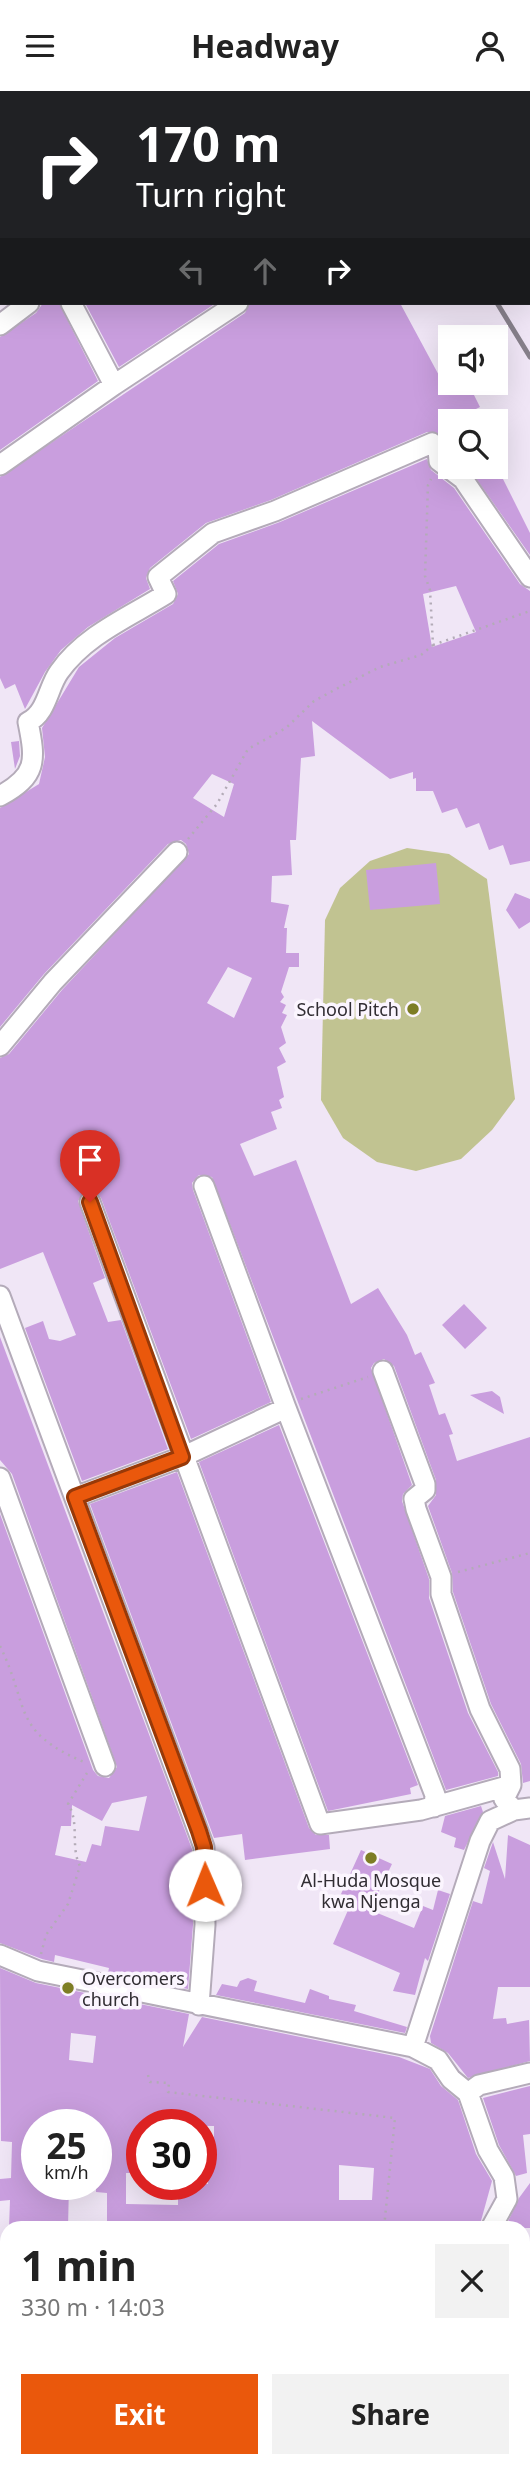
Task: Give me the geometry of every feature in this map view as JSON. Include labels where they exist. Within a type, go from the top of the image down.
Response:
[{"type":"street","points":[[0,325],[26,305]]},
{"type":"street","points":[[72,305],[114,385]]},
{"type":"street","points":[[0,465],[235,305]]},
{"type":"street","points":[[0,796],[23,784],[33,765],[28,722],[46,702],[58,673],[106,628],[166,594],[158,577],[180,558],[214,533],[275,511],[421,447],[432,443],[438,449]]},
{"type":"street","points":[[463,479],[530,577]]},
{"type":"street","points":[[0,1046],[53,982],[177,852]]},
{"type":"street","points":[[204,1186],[292,1404],[435,1794],[434,1807]]},
{"type":"street","points":[[90,1202],[182,1457],[320,1824],[434,1807],[511,1785]]},
{"type":"street","points":[[0,1296],[204,1847],[205,1925],[199,2005]]},
{"type":"street","points":[[383,1371],[425,1484],[425,1490],[414,1499],[441,1577],[441,1594],[480,1709],[510,1769],[511,1785],[504,1799],[522,1809]]},
{"type":"street","points":[[75,1497],[182,1457],[292,1404]]},
{"type":"street","points":[[0,1478],[105,1766]]},
{"type":"street","points":[[413,2047],[480,1841],[490,1821],[522,1809]]},
{"type":"street","points":[[0,1955],[38,1971],[413,2047],[438,2060],[452,2080],[468,2093],[488,2150],[504,2177],[507,2199],[495,2221]]},
{"type":"street","points":[[468,2093],[479,2085],[530,2073]]},
{"type":"path","points":[[433,645],[430,590],[425,576],[425,549],[428,485],[438,470]]},
{"type":"path","points":[[177,852],[217,804],[248,749],[286,728],[314,701],[380,667],[421,655],[433,645],[530,611]]},
{"type":"path","points":[[292,1404],[383,1371]]},
{"type":"path","points":[[441,1577],[530,1553]]},
{"type":"path","points":[[0,1646],[13,1676],[25,1718],[43,1741],[88,1764],[89,1770],[68,1804],[73,1812],[74,1853],[80,1866],[68,1904],[46,1935],[38,1971]]},
{"type":"path","points":[[148,2075],[150,2082],[169,2083],[168,2092],[395,2118],[385,2221]]},
{"type":"green space","name":"School Pitch","points":[[407,848],[449,854],[487,879],[515,1099],[492,1130],[461,1159],[416,1171],[377,1162],[343,1138],[321,1100],[325,920],[340,888],[370,861]]},
{"type":"building","points":[[42,305],[60,305],[98,381],[0,450],[0,337],[36,313]]},
{"type":"building","points":[[86,305],[213,305],[119,367]]},
{"type":"building","points":[[249,305],[401,305],[438,374],[438,395],[474,395],[480,407],[438,409],[438,434],[427,432],[271,500],[206,523],[150,568],[146,578],[150,589],[88,627],[61,650],[45,672],[25,709],[15,684],[5,689],[0,678],[0,477],[245,313]]},
{"type":"building","points":[[427,459],[438,479],[442,479],[454,488],[520,584],[530,591],[530,861],[510,865],[503,845],[489,850],[479,823],[466,828],[457,808],[442,813],[433,791],[416,791],[413,772],[390,779],[312,721],[315,756],[301,758],[296,840],[290,840],[292,875],[272,876],[271,902],[289,905],[284,928],[287,928],[286,953],[299,953],[299,967],[289,967],[281,992],[284,997],[280,1002],[286,1005],[282,1013],[287,1015],[281,1027],[286,1043],[279,1048],[286,1062],[277,1067],[284,1097],[279,1100],[282,1108],[271,1112],[277,1129],[240,1144],[254,1176],[296,1160],[351,1304],[378,1288],[407,1335],[415,1355],[421,1352],[435,1383],[429,1385],[439,1415],[445,1413],[453,1434],[449,1435],[457,1461],[530,1437],[530,1781],[523,1783],[521,1764],[491,1704],[453,1592],[452,1573],[428,1506],[436,1495],[436,1480],[394,1366],[384,1359],[374,1363],[371,1368],[412,1485],[403,1494],[402,1501],[429,1579],[429,1598],[468,1713],[498,1772],[498,1776],[446,1790],[212,1177],[199,1175],[192,1183],[193,1190],[271,1402],[191,1439],[101,1198],[97,1192],[86,1190],[78,1201],[105,1278],[93,1283],[108,1322],[121,1320],[168,1449],[82,1481],[25,1328],[43,1321],[49,1339],[60,1341],[76,1335],[43,1252],[0,1269],[0,1058],[9,1054],[62,990],[189,854],[186,844],[181,840],[168,844],[44,974],[0,1027],[0,808],[39,784],[45,757],[42,728],[79,667],[115,638],[173,604],[178,594],[173,581],[219,544],[280,522]],"holes":[[[456,586],[476,632],[432,647],[423,594]],[[212,774],[234,784],[224,817],[193,798]],[[228,967],[252,978],[234,1018],[207,1003]]]},
{"type":"building","points":[[476,479],[503,479],[530,533],[530,555]]},
{"type":"building","points":[[19,741],[20,756],[15,769],[11,742]]},
{"type":"building","points":[[436,863],[440,904],[370,910],[366,870]]},
{"type":"building","points":[[515,893],[530,899],[530,922],[519,929],[506,910]]},
{"type":"building","points":[[464,1304],[487,1328],[465,1349],[442,1325]]},
{"type":"building","points":[[0,1337],[192,1849],[193,1925],[188,1989],[108,1973],[109,1968],[55,1955],[54,1962],[0,1943],[0,1514],[93,1770],[98,1776],[109,1778],[117,1767],[12,1474],[0,1460]],"holes":[[[147,1796],[139,1831],[105,1826],[101,1846],[92,1844],[86,1862],[55,1855],[61,1826],[71,1826],[72,1805],[102,1821],[112,1803]]]},
{"type":"building","points":[[492,1391],[500,1397],[504,1414],[470,1395]]},
{"type":"building","points":[[279,1425],[418,1785],[410,1788],[411,1794],[328,1811],[199,1462]]},
{"type":"building","points":[[177,1472],[309,1828],[316,1835],[329,1835],[330,1849],[245,1860],[242,1834],[214,1838],[90,1504]]},
{"type":"building","points":[[481,1806],[483,1812],[464,1850],[454,1847],[456,1838],[441,1832],[445,1816]]},
{"type":"building","points":[[508,1835],[530,1845],[530,1987],[498,1987],[493,2019],[506,2018],[507,2024],[529,2020],[530,2061],[468,2078],[448,2053],[431,2043],[430,2036],[473,1901],[482,1904],[490,1871],[484,1868],[493,1842],[505,1879]]},
{"type":"building","points":[[361,1850],[392,1864],[370,1910],[414,1928],[423,1906],[433,1910],[438,1890],[450,1894],[428,1961],[425,1958],[415,1995],[393,1991],[400,1973],[333,1944],[353,1899],[341,1894]]},
{"type":"building","points":[[0,1968],[36,1983],[189,2014],[183,2047],[202,2017],[399,2057],[430,2069],[441,2086],[458,2100],[476,2154],[492,2181],[481,2221],[107,2221],[107,2200],[112,2200],[112,2109],[21,2109],[21,2200],[69,2200],[68,2221],[9,2221],[10,2200],[0,2201],[0,2179],[11,2178],[12,2142],[1,2141]],"holes":[[[71,2033],[96,2036],[93,2063],[69,2060]],[[339,2165],[374,2168],[372,2200],[339,2200]]]},
{"type":"building","points":[[248,1978],[257,1981],[254,1991],[305,2003],[310,1989],[329,1996],[329,1999],[356,2005],[354,2011],[407,2027],[405,2033],[216,1995],[222,1984],[237,1987],[240,1981]]},
{"type":"building","points":[[530,2086],[530,2134],[523,2135],[527,2173],[516,2176],[499,2145],[483,2098]]},
{"type":"building","points":[[530,2183],[530,2221],[508,2221],[519,2198]]},
{"type":"railway","points":[[498,305],[530,357]]},
{"type":"place","name":"School Pitch","points":[[413,1009]]},
{"type":"place","name":"Al-Huda Mosque kwa Njenga","points":[[371,1858]]},
{"type":"place","name":"Overcomers church","points":[[68,1988]]},
{"type":"route","points":[[90,1202],[182,1457],[75,1497],[199,1831],[204,1847],[205,1885]]}]
